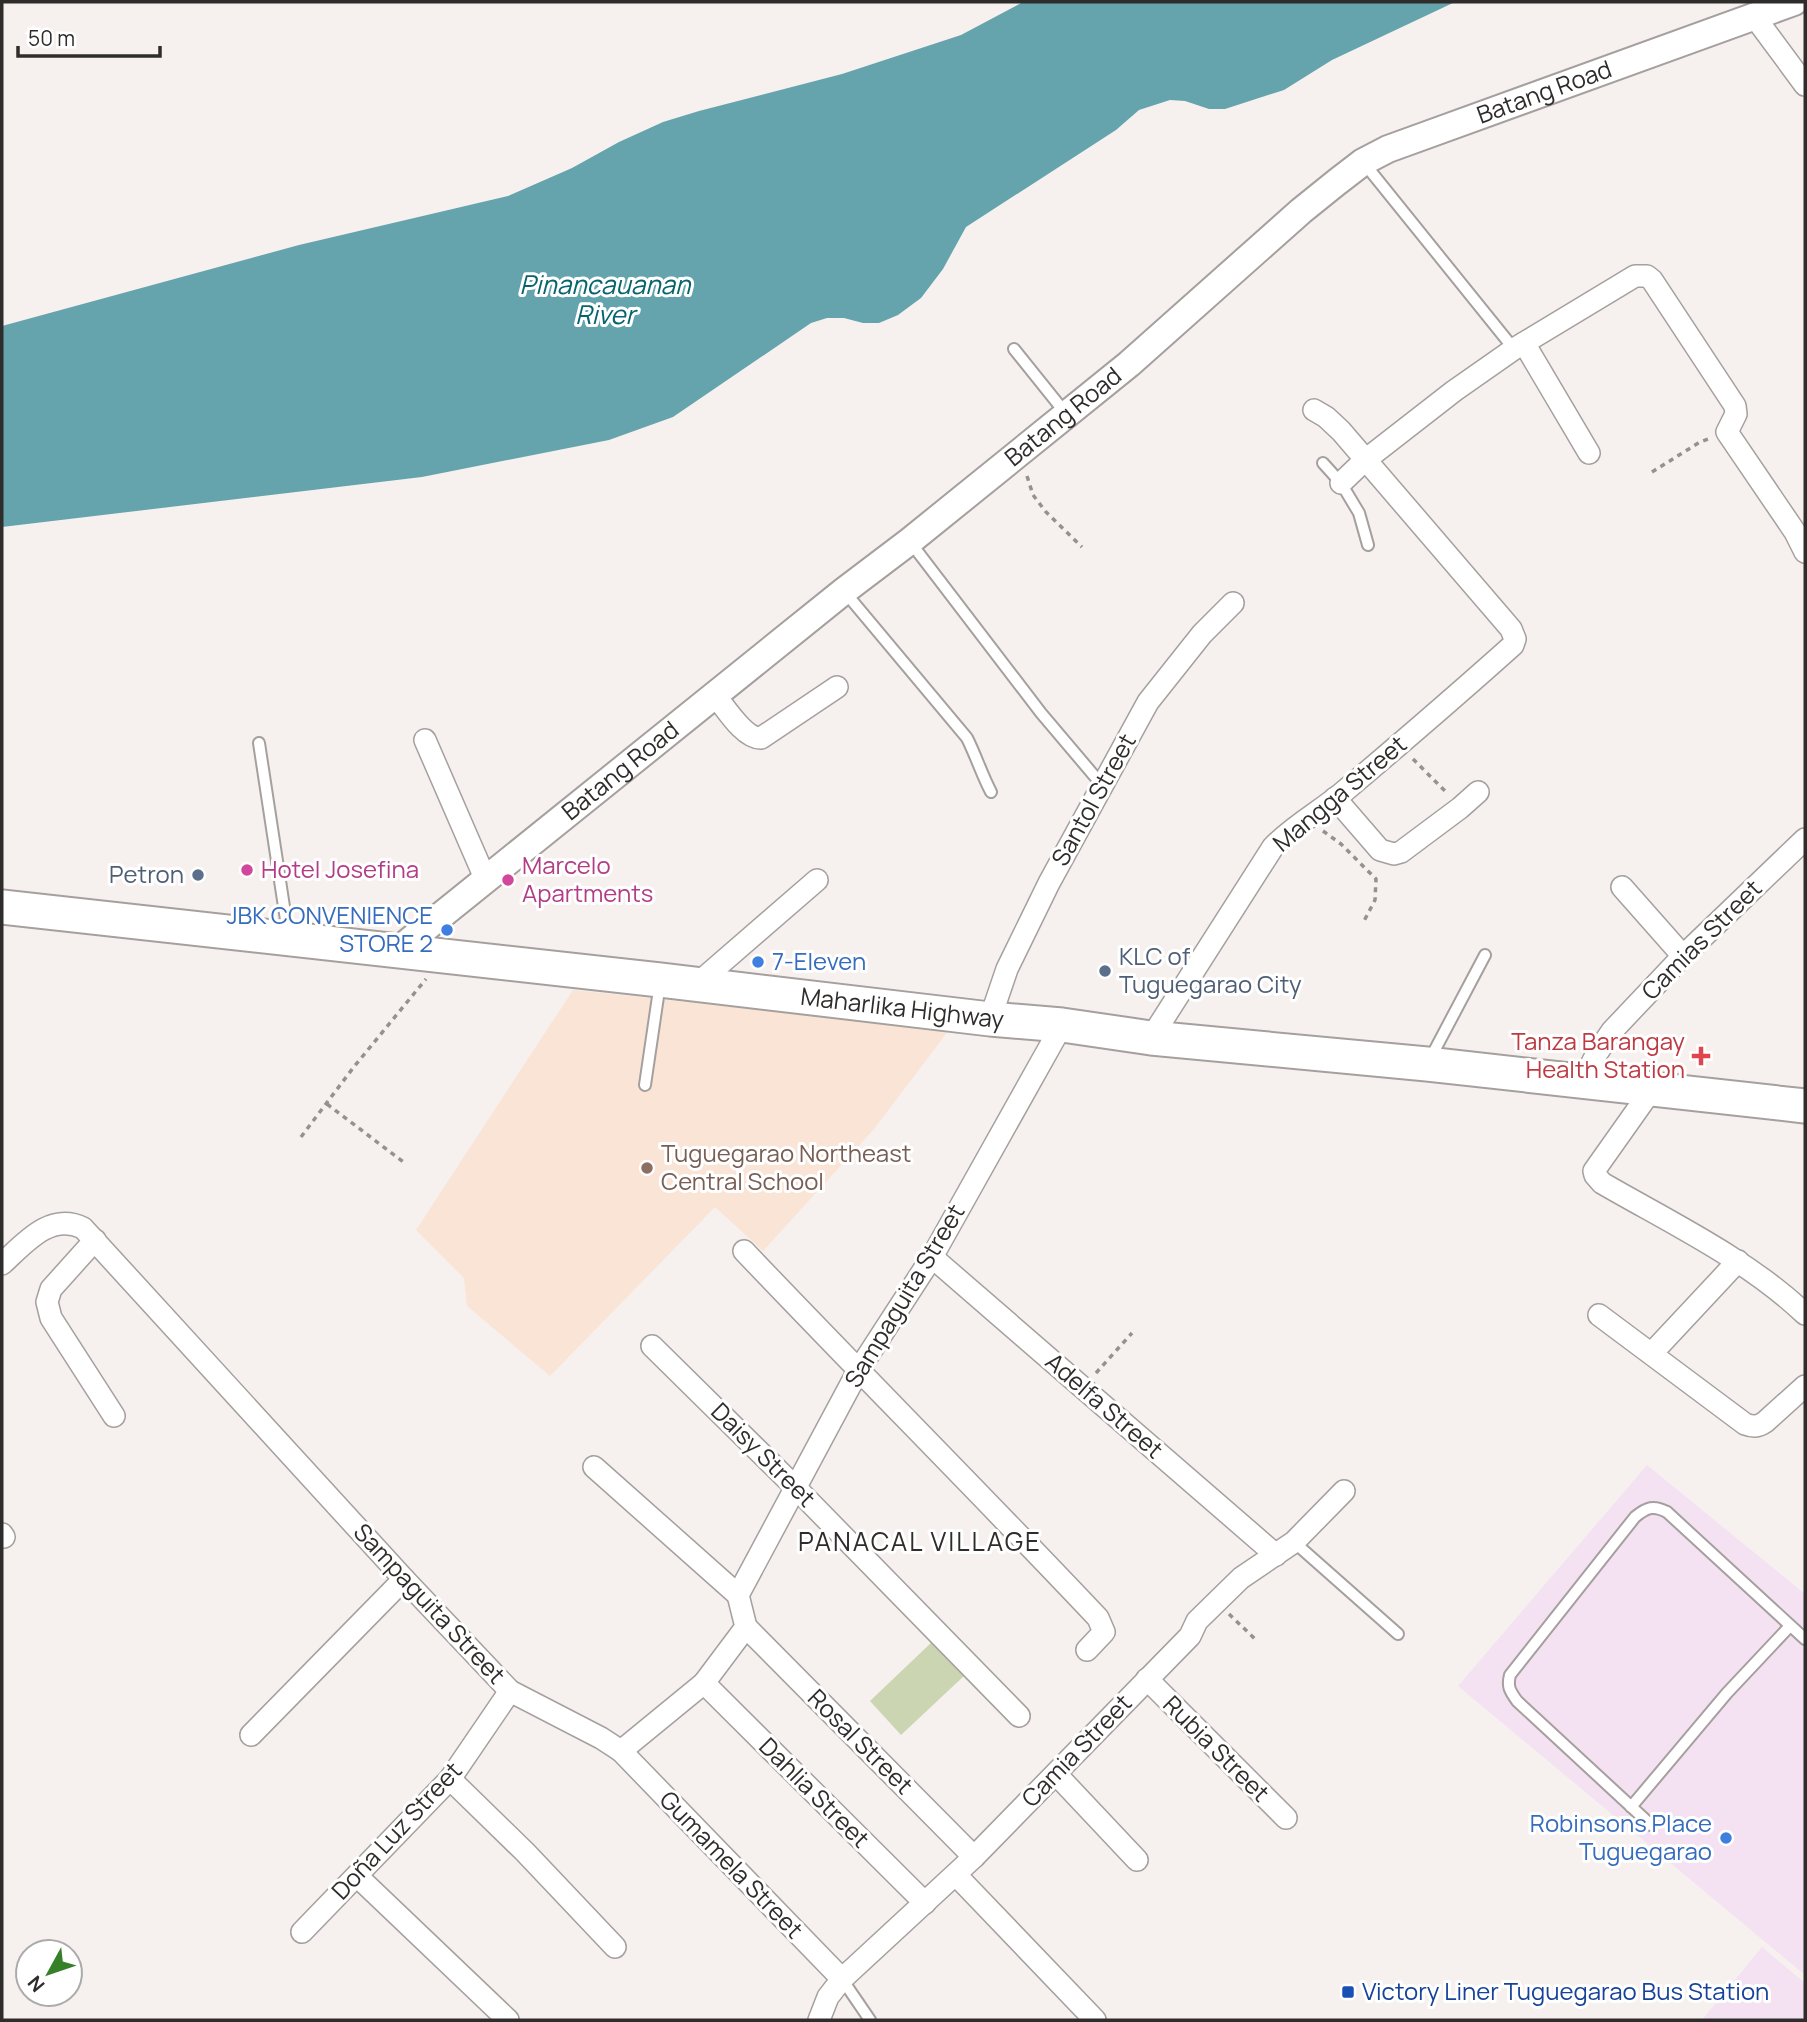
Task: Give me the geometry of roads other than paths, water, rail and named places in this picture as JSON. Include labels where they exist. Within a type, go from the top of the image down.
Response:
[{"type":"main road","name":"Maharlika Highway","points":[[2,907],[1062,1025],[1151,1038],[1427,1064],[1805,1106]]},
{"type":"street","name":"Batang Road","points":[[397,951],[1067,415],[1129,364],[1301,211],[1363,162],[1388,149],[1794,2]]},
{"type":"street","points":[[1754,16],[1805,85]]},
{"type":"street","points":[[1341,483],[1364,461],[1454,391],[1519,346],[1635,276],[1647,276],[1735,406],[1737,414],[1727,432],[1796,532],[1805,552]]},
{"type":"street","points":[[1519,346],[1589,453]]},
{"type":"street","points":[[1314,410],[1326,417],[1341,432],[1364,461]]},
{"type":"street","name":"Mangga Street","points":[[1151,1038],[1273,847],[1288,832],[1335,799],[1513,645],[1511,629],[1364,461]]},
{"type":"street","name":"Santol Street","points":[[990,1019],[1007,969],[1049,883],[1148,702],[1202,634],[1233,603]]},
{"type":"street","points":[[715,695],[746,733],[755,739],[761,738],[837,687]]},
{"type":"street","points":[[425,740],[485,878]]},
{"type":"street","points":[[1335,799],[1380,850],[1394,854],[1401,852],[1478,792]]},
{"type":"street","name":"Camias Street","points":[[1583,1081],[1612,1031],[1683,956],[1805,839]]},
{"type":"street","points":[[697,984],[817,880]]},
{"type":"street","points":[[1622,887],[1683,956]]},
{"type":"street","name":"Sampaguita Street","points":[[738,1595],[858,1371],[932,1257],[1062,1025]]},
{"type":"street","points":[[1652,1089],[1594,1171],[1595,1175],[1602,1182],[1738,1261],[1805,1314]]},
{"type":"street","name":"Sampaguita Street","points":[[2,1264],[45,1228],[71,1222],[83,1228],[510,1691],[621,1751]]},
{"type":"street","points":[[95,1241],[51,1289],[47,1302],[51,1318],[114,1416]]},
{"type":"street","points":[[744,1251],[1098,1618],[1104,1632],[1087,1650]]},
{"type":"street","name":"Adelfa Street","points":[[932,1257],[1276,1555]]},
{"type":"street","points":[[1652,1353],[1738,1261]]},
{"type":"street","points":[[1599,1315],[1752,1427],[1765,1422],[1805,1385]]},
{"type":"street","name":"Daisy Street","points":[[652,1346],[795,1487],[1019,1716]]},
{"type":"street","points":[[594,1467],[738,1595],[746,1627],[704,1683],[621,1751]]},
{"type":"street","name":"Camia Street","points":[[819,2020],[828,1997],[842,1979],[974,1857],[1190,1636],[1197,1621],[1241,1578],[1294,1542],[1344,1490]]},
{"type":"street","points":[[251,1735],[404,1579]]},
{"type":"street","name":"Rosal Street","points":[[746,1627],[974,1857]]},
{"type":"street","name":"Rubia Street","points":[[1147,1679],[1286,1818]]},
{"type":"street","name":"Dahlia Street","points":[[704,1683],[925,1903]]},
{"type":"street","name":"Doña Luz Street","points":[[302,1932],[450,1779],[510,1691]]},
{"type":"street","name":"Gumamela Street","points":[[621,1751],[842,1979]]},
{"type":"street","points":[[1056,1774],[1137,1860]]},
{"type":"street","points":[[450,1779],[525,1852],[615,1947]]},
{"type":"street","points":[[956,1875],[1095,2020]]},
{"type":"street","points":[[357,1876],[508,2020]]},
{"type":"lane","points":[[1363,162],[1519,346]]},
{"type":"lane","points":[[1014,349],[1067,415]]},
{"type":"lane","points":[[1323,463],[1341,483],[1359,513],[1368,545]]},
{"type":"lane","points":[[910,541],[1041,713],[1102,785]]},
{"type":"lane","points":[[844,591],[967,738],[991,792]]},
{"type":"lane","points":[[259,743],[289,940]]},
{"type":"lane","points":[[1427,1064],[1485,955]]},
{"type":"lane","points":[[645,1084],[660,980]]},
{"type":"lane","points":[[1651,1825],[1517,1701],[1509,1690],[1508,1683],[1510,1675],[1635,1517],[1651,1507],[1667,1513],[1805,1639]]},
{"type":"lane","points":[[1294,1542],[1398,1634]]},
{"type":"lane","points":[[1631,1807],[1727,1693],[1790,1626]]},
{"type":"lane","points":[[842,1979],[870,2020]]},
{"type":"water","name":"Pinancauanan River","points":[[1023,2],[1455,2],[1332,60],[1284,90],[1225,109],[1209,109],[1185,101],[1170,100],[1139,110],[1116,130],[966,227],[943,269],[921,298],[898,315],[879,323],[827,318],[811,323],[673,417],[609,440],[422,477],[2,527],[2,326],[299,245],[508,196],[572,168],[663,122],[842,74],[961,35]]},
{"type":"place","name":"Hotel Josefina","points":[[247,870]]},
{"type":"place","name":"Petron","points":[[198,875]]},
{"type":"place","name":"Marcelo Apartments","points":[[508,880]]},
{"type":"place","name":"JBK CONVENIENCE STORE 2","points":[[447,930]]},
{"type":"place","name":"7-Eleven","points":[[758,962]]},
{"type":"place","name":"KLC of Tuguegarao City","points":[[1105,971]]},
{"type":"place","name":"Tanza Barangay Health Station","points":[[1701,1056]]},
{"type":"place","name":"Tuguegarao Northeast Central School","points":[[647,1168]]},
{"type":"place","name":"Robinsons Place Tuguegarao","points":[[1726,1838]]},
{"type":"place","name":"Victory Liner Tuguegarao Bus Station","points":[[1348,1992]]},
{"type":"district","name":"PANACAL VILLAGE","points":[[920,1542]]}]
